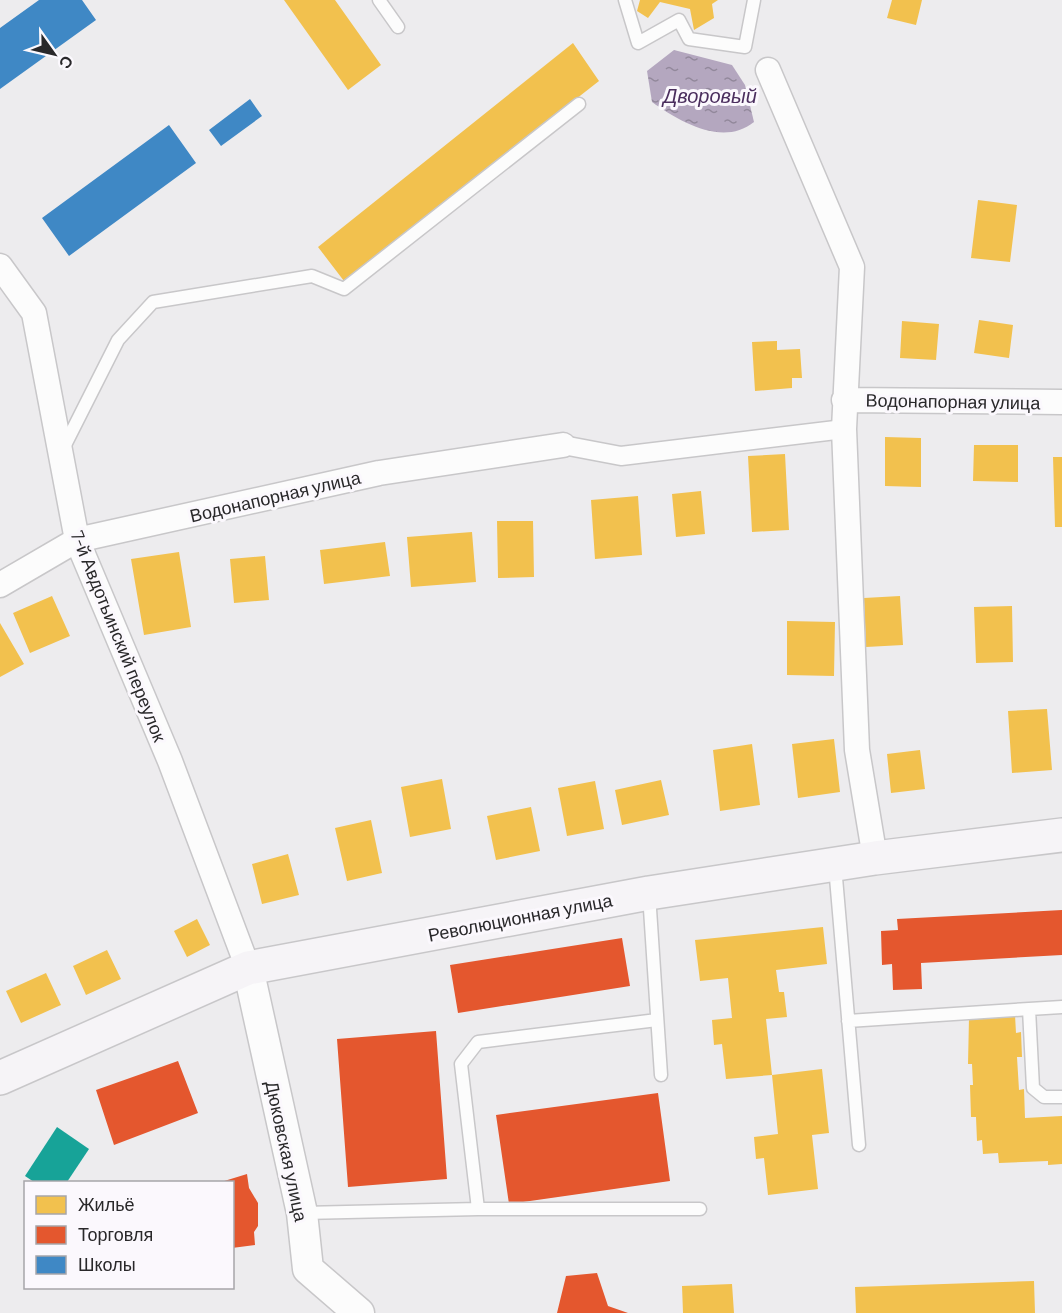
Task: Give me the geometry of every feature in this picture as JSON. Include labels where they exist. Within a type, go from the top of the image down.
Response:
[{"type":"main road","name":"Революционная улица","points":[[0,1078],[248,968],[649,893],[875,858],[1062,836]]},
{"type":"street","points":[[768,70],[852,267],[844,429],[857,750],[875,858]]},
{"type":"street","name":"7-й Авдотьинский переулок","points":[[0,266],[34,313],[59,457],[77,540],[170,761],[248,968]]},
{"type":"street","name":"Водонапорная улица","points":[[844,400],[1062,402]]},
{"type":"street","points":[[563,445],[621,456],[844,429]]},
{"type":"street","name":"Водонапорная улица","points":[[0,585],[77,540],[379,473],[563,445]]},
{"type":"street","name":"Дюковская улица","points":[[248,968],[302,1214],[308,1269],[359,1313]]},
{"type":"lane","points":[[379,0],[398,27]]},
{"type":"lane","points":[[625,0],[638,43],[679,21],[689,39],[745,47],[754,0]]},
{"type":"lane","points":[[59,457],[118,340],[153,302],[312,276],[344,289],[579,104]]},
{"type":"lane","points":[[835,865],[859,1145]]},
{"type":"lane","points":[[649,893],[661,1075]]},
{"type":"lane","points":[[848,1022],[1062,1007]]},
{"type":"lane","points":[[1029,1009],[1034,1088],[1044,1097],[1062,1097]]},
{"type":"lane","points":[[478,1209],[461,1064],[478,1042],[657,1020]]},
{"type":"lane","points":[[302,1214],[478,1209],[700,1209]]},
{"type":"water","name":"Дворовый","points":[[674,50],[732,65],[745,85],[754,122],[742,129],[715,132],[688,124],[652,102],[647,71]]},
{"type":"building: Жильё","points":[[284,0],[335,0],[381,65],[348,90]]},
{"type":"building: Жильё","points":[[640,0],[718,0],[712,4],[714,18],[694,30],[690,9],[660,2],[648,18],[637,11]]},
{"type":"building: Жильё","points":[[892,0],[922,0],[916,25],[887,18]]},
{"type":"building: Жильё","points":[[573,43],[599,81],[344,281],[318,247]]},
{"type":"building: Жильё","points":[[978,200],[1017,205],[1010,262],[971,258]]},
{"type":"building: Жильё","points":[[979,320],[1013,325],[1009,358],[974,353]]},
{"type":"building: Жильё","points":[[902,321],[939,324],[936,360],[900,358]]},
{"type":"building: Жильё","points":[[777,341],[777,350],[800,349],[802,378],[792,378],[792,388],[755,391],[752,342]]},
{"type":"building: Жильё","points":[[885,437],[921,438],[921,487],[885,486]]},
{"type":"building: Жильё","points":[[974,445],[1018,445],[1018,482],[973,481]]},
{"type":"building: Жильё","points":[[785,454],[789,530],[752,532],[748,456]]},
{"type":"building: Жильё","points":[[1053,457],[1062,457],[1062,527],[1055,527]]},
{"type":"building: Жильё","points":[[701,491],[705,534],[676,537],[672,494]]},
{"type":"building: Жильё","points":[[638,496],[642,555],[595,559],[591,500]]},
{"type":"building: Жильё","points":[[497,521],[533,521],[534,577],[498,578]]},
{"type":"building: Жильё","points":[[472,532],[476,582],[411,587],[407,537]]},
{"type":"building: Жильё","points":[[385,542],[390,576],[324,584],[320,550]]},
{"type":"building: Жильё","points":[[179,552],[191,627],[144,635],[131,559]]},
{"type":"building: Жильё","points":[[265,556],[269,600],[234,603],[230,559]]},
{"type":"building: Жильё","points":[[52,596],[70,636],[30,653],[13,613]]},
{"type":"building: Жильё","points":[[900,596],[903,645],[866,647],[864,598]]},
{"type":"building: Жильё","points":[[1012,606],[1013,662],[976,663],[974,607]]},
{"type":"building: Жильё","points":[[787,621],[835,622],[834,676],[787,675]]},
{"type":"building: Жильё","points":[[0,623],[24,664],[0,677]]},
{"type":"building: Жильё","points":[[1047,709],[1052,770],[1012,773],[1008,711]]},
{"type":"building: Жильё","points":[[834,739],[840,792],[798,798],[792,744]]},
{"type":"building: Жильё","points":[[752,744],[760,805],[720,811],[713,750]]},
{"type":"building: Жильё","points":[[920,750],[925,789],[891,793],[887,754]]},
{"type":"building: Жильё","points":[[442,779],[451,829],[410,837],[401,787]]},
{"type":"building: Жильё","points":[[661,780],[669,815],[622,825],[615,790]]},
{"type":"building: Жильё","points":[[595,781],[604,829],[567,836],[558,788]]},
{"type":"building: Жильё","points":[[531,807],[540,851],[496,860],[487,816]]},
{"type":"building: Жильё","points":[[371,820],[382,873],[347,881],[335,828]]},
{"type":"building: Жильё","points":[[288,854],[299,895],[262,904],[252,864]]},
{"type":"building: Жильё","points":[[197,919],[210,945],[187,957],[174,931]]},
{"type":"building: Жильё","points":[[823,927],[827,964],[776,970],[779,992],[784,992],[787,1017],[766,1019],[772,1075],[726,1079],[722,1044],[714,1045],[712,1020],[732,1018],[728,978],[700,981],[695,940]]},
{"type":"building: Жильё","points":[[107,950],[121,979],[86,995],[73,966]]},
{"type":"building: Жильё","points":[[46,973],[61,1005],[21,1023],[6,991]]},
{"type":"building: Жильё","points":[[1015,1015],[1016,1033],[1021,1032],[1022,1057],[1017,1057],[1019,1090],[1024,1089],[1025,1118],[1062,1116],[1062,1164],[1048,1165],[1048,1161],[999,1163],[998,1153],[983,1154],[982,1140],[977,1141],[976,1117],[971,1117],[970,1085],[973,1085],[972,1064],[968,1064],[969,1018]]},
{"type":"building: Жильё","points":[[822,1069],[829,1133],[812,1135],[818,1189],[768,1195],[764,1158],[756,1159],[754,1137],[778,1134],[772,1075]]},
{"type":"building: Жильё","points":[[1034,1281],[1035,1313],[856,1313],[855,1287]]},
{"type":"building: Жильё","points":[[732,1284],[734,1313],[683,1313],[682,1286]]},
{"type":"building: Торговля","points":[[1062,910],[1062,955],[921,963],[922,989],[893,990],[892,964],[882,965],[881,931],[898,930],[897,919]]},
{"type":"building: Торговля","points":[[622,938],[630,986],[458,1013],[450,965]]},
{"type":"building: Торговля","points":[[436,1031],[447,1179],[348,1187],[337,1039]]},
{"type":"building: Торговля","points":[[178,1061],[198,1113],[114,1145],[96,1090]]},
{"type":"building: Торговля","points":[[658,1093],[670,1181],[509,1204],[496,1115]]},
{"type":"building: Торговля","points":[[247,1174],[249,1188],[258,1203],[258,1226],[254,1232],[255,1245],[234,1248],[234,1181],[224,1181]]},
{"type":"building: Торговля","points":[[597,1273],[608,1306],[628,1313],[557,1313],[566,1276]]},
{"type":"building: Школы","points":[[39,0],[82,0],[96,20],[0,89],[0,28]]},
{"type":"building: Школы","points":[[250,99],[262,116],[221,146],[209,130]]},
{"type":"building: Школы","points":[[169,125],[196,163],[69,256],[42,218]]},
{"type":"building: Учреждения","points":[[57,1127],[89,1149],[68,1181],[32,1181],[25,1176]]}]
